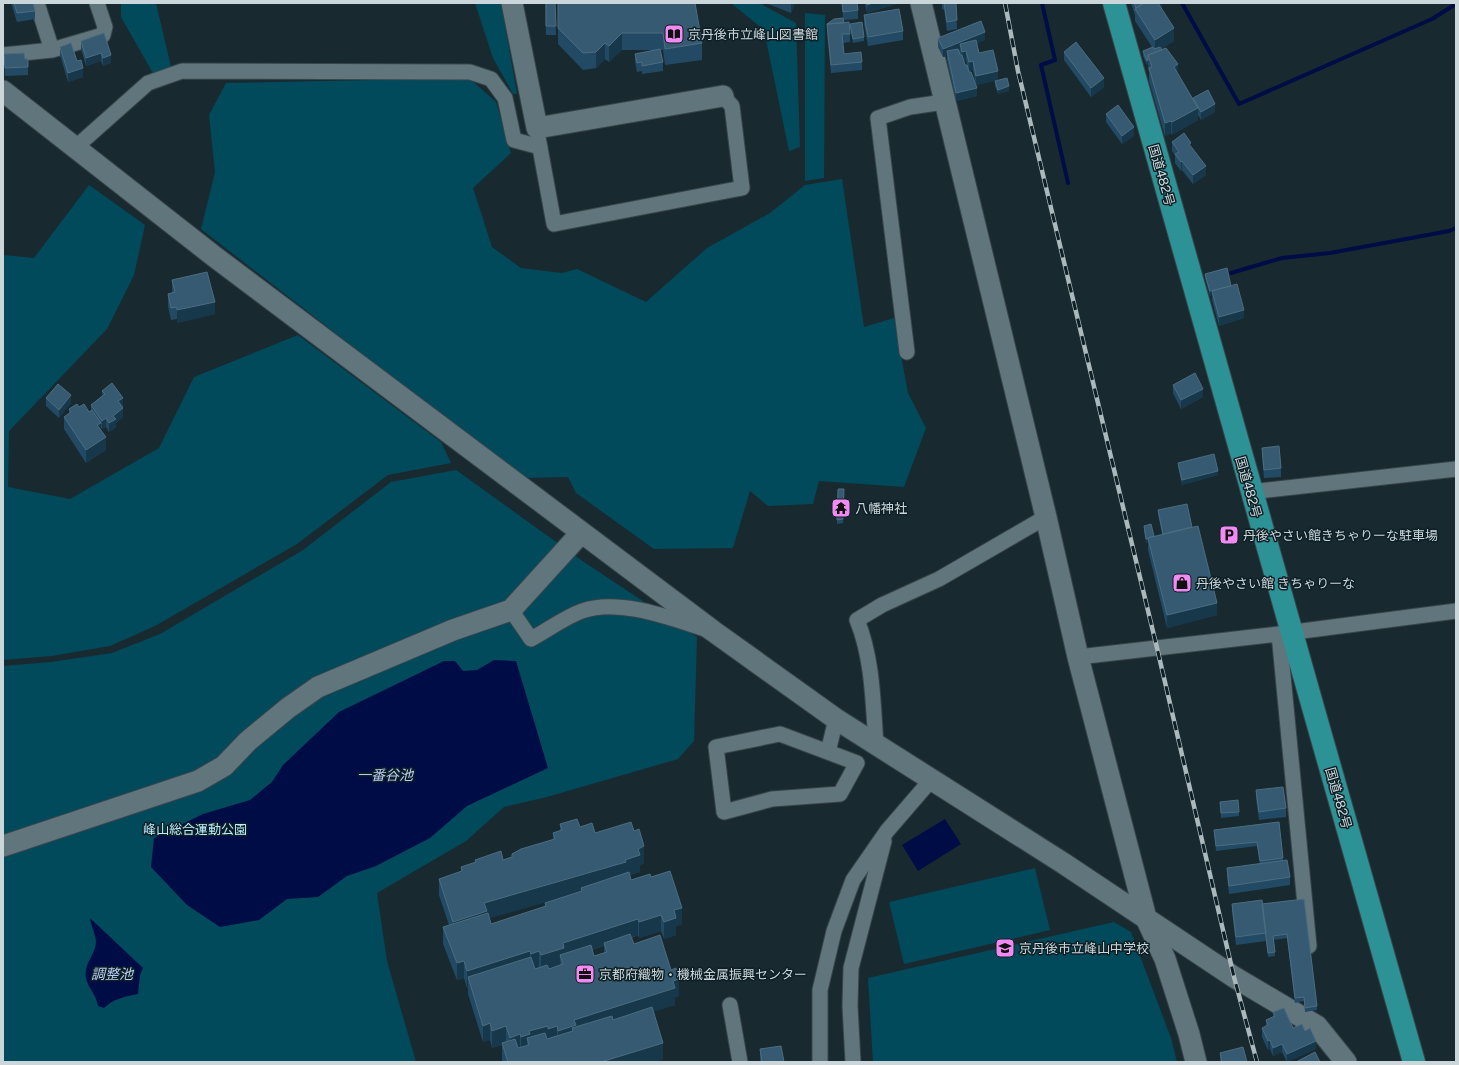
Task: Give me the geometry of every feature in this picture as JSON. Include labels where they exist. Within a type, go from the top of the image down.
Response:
[{"type":"highway","name":"国道482号","points":[[1114,3],[1250,492],[1285,633],[1414,1062]]},
{"type":"street","points":[[37,3],[52,50]]},
{"type":"street","points":[[3,55],[52,50],[103,35],[105,27],[97,3]]},
{"type":"street","points":[[76,147],[148,83],[182,71],[470,72],[491,79],[505,98],[514,140],[538,138],[723,96],[732,106],[742,188],[554,224],[538,138],[512,3]]},
{"type":"street","points":[[921,3],[1046,518],[1078,657],[1146,918],[1165,959],[1189,1034],[1196,1062]]},
{"type":"street","points":[[3,91],[216,257],[713,631],[836,719],[1063,863],[1234,977],[1316,1019],[1346,1062]]},
{"type":"street","points":[[907,352],[878,118],[910,107],[944,102]]},
{"type":"street","points":[[1250,492],[1456,469]]},
{"type":"street","points":[[876,745],[871,687],[863,634],[857,620],[882,605],[939,579],[1046,518]]},
{"type":"street","points":[[3,846],[198,781],[224,766],[271,722],[318,687],[453,630],[511,610],[581,533]]},
{"type":"street","points":[[511,610],[531,639],[583,610],[605,607],[649,612],[713,631]]},
{"type":"street","points":[[1078,657],[1456,611]]},
{"type":"street","points":[[1285,633],[1311,964]]},
{"type":"street","points":[[828,752],[836,719]]},
{"type":"street","points":[[780,734],[828,752],[857,763],[840,794],[772,799],[724,812],[716,747],[780,734]]},
{"type":"street","points":[[820,1062],[820,990],[834,931],[853,880],[887,831],[931,780]]},
{"type":"street","points":[[853,1062],[850,1006],[851,968],[887,831]]},
{"type":"street","points":[[730,1005],[740,1062]]},
{"type":"green space","points":[[121,3],[156,3],[172,71],[154,75],[121,17]]},
{"type":"green space","points":[[475,3],[501,3],[517,94],[513,94],[493,58]]},
{"type":"green space","points":[[731,3],[763,3],[763,5],[796,23],[800,147],[789,151],[764,30]]},
{"type":"green space","points":[[805,13],[825,15],[824,178],[805,181]]},
{"type":"green space","points":[[469,78],[496,102],[511,153],[473,188],[492,247],[521,268],[562,273],[577,269],[646,302],[707,248],[770,213],[805,185],[842,179],[864,327],[894,318],[908,393],[926,428],[904,487],[819,481],[813,504],[768,506],[750,491],[733,548],[654,549],[576,493],[568,477],[522,478],[201,229],[215,172],[209,115],[226,83]]},
{"type":"green space","points":[[89,185],[145,225],[134,275],[107,329],[9,431],[8,487],[70,499],[159,448],[194,377],[298,335],[441,442],[451,463],[388,475],[297,544],[155,626],[110,646],[52,656],[3,660],[3,255],[34,258]]},
{"type":"green space","name":"峰山総合運動公園","points":[[456,470],[584,562],[697,637],[694,741],[678,759],[547,797],[504,807],[466,841],[377,893],[387,961],[416,1062],[3,1062],[3,666],[51,662],[112,653],[160,634],[303,550],[391,482]]},
{"type":"green space","points":[[1035,868],[1050,930],[904,964],[889,902]]},
{"type":"green space","points":[[1114,922],[1131,932],[1171,1038],[1177,1062],[873,1062],[868,978]]},
{"type":"water","name":"一番谷池","points":[[494,660],[516,661],[548,768],[467,806],[430,838],[376,866],[347,876],[318,897],[287,899],[259,920],[220,927],[187,905],[151,867],[154,838],[203,814],[250,800],[272,782],[283,765],[339,712],[444,661],[455,661],[463,671],[477,670]]},
{"type":"water","points":[[945,819],[961,844],[918,871],[902,845]]},
{"type":"water","name":"調整池","points":[[90,918],[143,968],[140,975],[138,994],[116,1000],[104,1008],[98,1006],[96,998],[88,985],[86,978],[86,968],[94,951],[96,942]]},
{"type":"building","points":[[14,3],[33,3],[35,11],[17,13]]},
{"type":"building","points":[[546,3],[555,3],[556,26],[546,26]]},
{"type":"building","points":[[558,3],[695,3],[702,43],[665,49],[663,33],[622,33],[609,46],[605,43],[596,52],[583,53],[558,28]]},
{"type":"building","points":[[842,3],[857,3],[858,10],[843,12]]},
{"type":"building","points":[[944,3],[956,3],[957,20],[947,22]]},
{"type":"building","points":[[1134,3],[1144,3],[1136,8]]},
{"type":"building","points":[[1144,3],[1158,3],[1174,28],[1155,40],[1135,9]]},
{"type":"building","points":[[899,9],[903,31],[868,37],[864,15]]},
{"type":"building","points":[[843,18],[844,23],[827,24],[834,19]]},
{"type":"building","points":[[981,21],[985,32],[943,49],[938,38]]},
{"type":"building","points":[[849,22],[850,34],[842,34],[844,54],[861,52],[862,62],[831,65],[827,24]]},
{"type":"building","points":[[862,22],[864,37],[853,39],[850,24]]},
{"type":"building","points":[[104,33],[111,55],[103,58],[101,53],[86,58],[81,41]]},
{"type":"building","points":[[976,40],[979,53],[993,50],[998,71],[976,76],[973,61],[969,62],[966,51],[962,52],[960,44]]},
{"type":"building","points":[[1076,42],[1104,78],[1091,88],[1064,52]]},
{"type":"building","points":[[71,43],[77,61],[81,60],[83,68],[68,73],[60,47]]},
{"type":"building","points":[[1153,47],[1154,49],[1160,47],[1162,50],[1148,55],[1147,61],[1143,51]]},
{"type":"building","points":[[1166,48],[1178,64],[1174,67],[1198,108],[1172,122],[1165,123],[1149,68],[1152,67],[1148,55]]},
{"type":"building","points":[[660,49],[663,62],[642,66],[642,62],[637,63],[635,54]]},
{"type":"building","points":[[958,49],[960,55],[962,55],[965,65],[967,65],[969,72],[971,72],[977,88],[956,93],[947,51]]},
{"type":"building","points":[[24,53],[25,59],[28,59],[28,67],[5,68],[4,54]]},
{"type":"building","points":[[1007,78],[1009,86],[998,90],[995,81]]},
{"type":"building","points":[[1208,90],[1215,104],[1201,112],[1193,98]]},
{"type":"building","points":[[1118,105],[1134,127],[1122,136],[1106,114]]},
{"type":"building","points":[[1184,133],[1191,143],[1189,144],[1206,166],[1193,175],[1175,154],[1179,152],[1172,142]]},
{"type":"building","points":[[1227,268],[1231,286],[1210,291],[1205,274]]},
{"type":"building","points":[[207,272],[215,302],[177,310],[177,307],[171,308],[168,294],[175,292],[172,280]]},
{"type":"building","points":[[1237,284],[1244,310],[1219,317],[1212,291]]},
{"type":"building","points":[[1195,373],[1203,389],[1181,400],[1173,385]]},
{"type":"building","points":[[112,383],[123,398],[118,401],[123,408],[113,416],[116,419],[109,423],[106,418],[102,421],[91,405],[105,394],[102,391]]},
{"type":"building","points":[[58,384],[71,395],[59,410],[46,398]]},
{"type":"building","points":[[77,404],[79,407],[84,404],[89,412],[92,410],[101,423],[97,425],[106,437],[86,450],[64,417],[71,412],[69,409]]},
{"type":"building","points":[[1279,446],[1281,468],[1264,470],[1262,448]]},
{"type":"building","points":[[1214,454],[1218,471],[1182,480],[1178,463]]},
{"type":"building","name":"八幡神社","points":[[838,489],[844,489],[843,519],[837,520]]},
{"type":"building","points":[[1187,504],[1192,527],[1163,534],[1158,510]]},
{"type":"building","points":[[1151,524],[1154,536],[1146,539],[1144,526]]},
{"type":"building","name":"丹後やさい館 きちゃりーな","points":[[1198,526],[1217,603],[1167,615],[1148,538]]},
{"type":"building","points":[[1283,787],[1286,808],[1259,812],[1256,790]]},
{"type":"building","points":[[1238,800],[1239,812],[1221,813],[1220,802]]},
{"type":"building","points":[[577,819],[580,827],[592,823],[595,833],[631,822],[634,831],[639,829],[644,846],[638,849],[640,855],[625,860],[626,862],[484,903],[487,911],[453,922],[439,879],[462,871],[461,867],[476,862],[475,860],[501,851],[503,860],[512,857],[512,854],[521,849],[555,839],[553,833],[562,830],[560,824]]},
{"type":"building","points":[[1279,822],[1283,858],[1260,861],[1257,842],[1216,846],[1214,830]]},
{"type":"building","points":[[1287,860],[1290,877],[1229,886],[1227,868]]},
{"type":"building","points":[[670,871],[682,908],[674,910],[676,918],[664,922],[661,915],[639,922],[638,919],[563,943],[564,948],[541,955],[539,951],[531,954],[530,951],[467,971],[464,961],[457,963],[443,927],[488,913],[491,924],[546,906],[545,903],[582,891],[581,888],[629,872],[631,880],[650,874],[651,877]]},
{"type":"building","points":[[1304,899],[1317,1006],[1305,1008],[1304,997],[1295,998],[1287,934],[1273,936],[1275,952],[1268,953],[1262,904]]},
{"type":"building","points":[[1262,900],[1266,933],[1236,937],[1232,904]]},
{"type":"building","points":[[630,934],[634,944],[660,935],[671,970],[676,968],[679,979],[673,981],[675,988],[574,1020],[576,1025],[558,1031],[557,1026],[548,1029],[548,1026],[529,1031],[530,1034],[521,1037],[520,1034],[510,1038],[506,1026],[492,1031],[490,1023],[483,1026],[468,977],[531,957],[535,969],[547,965],[549,969],[563,964],[560,955],[591,945],[594,956],[607,952],[604,943]]},
{"type":"building","points":[[652,1007],[663,1043],[601,1062],[508,1062],[502,1043],[515,1039],[518,1048],[529,1045],[527,1038],[545,1033],[547,1039],[573,1031],[572,1028],[612,1016],[613,1020]]},
{"type":"building","points":[[1284,1008],[1293,1028],[1302,1024],[1305,1031],[1310,1028],[1316,1041],[1287,1054],[1282,1044],[1273,1048],[1270,1040],[1268,1041],[1262,1028],[1268,1025],[1266,1020],[1275,1016],[1273,1012]]},
{"type":"building","points":[[781,1046],[784,1062],[762,1062],[760,1049]]},
{"type":"building","points":[[1243,1047],[1247,1062],[1222,1062],[1220,1053]]},
{"type":"building","points":[[1315,1052],[1320,1062],[1296,1062]]},
{"type":"waterway","points":[[1042,3],[1055,60],[1041,65],[1068,183]]},
{"type":"waterway","points":[[1182,3],[1239,104],[1432,19],[1456,4]]},
{"type":"waterway","points":[[1231,273],[1282,258],[1330,253],[1449,231],[1456,228]]},
{"type":"railway","points":[[1005,3],[1018,71],[1157,648],[1234,977],[1257,1062]]},
{"type":"place","name":"京丹後市立峰山図書館","points":[[674,34]]},
{"type":"place","name":"八幡神社","points":[[841,508]]},
{"type":"place","name":"丹後やさい館きちゃりーな駐車場","points":[[1229,535]]},
{"type":"place","name":"丹後やさい館 きちゃりーな","points":[[1182,583]]},
{"type":"place","name":"京丹後市立峰山中学校","points":[[1005,948]]},
{"type":"place","name":"京都府織物・機械金属振興センター","points":[[585,974]]}]
